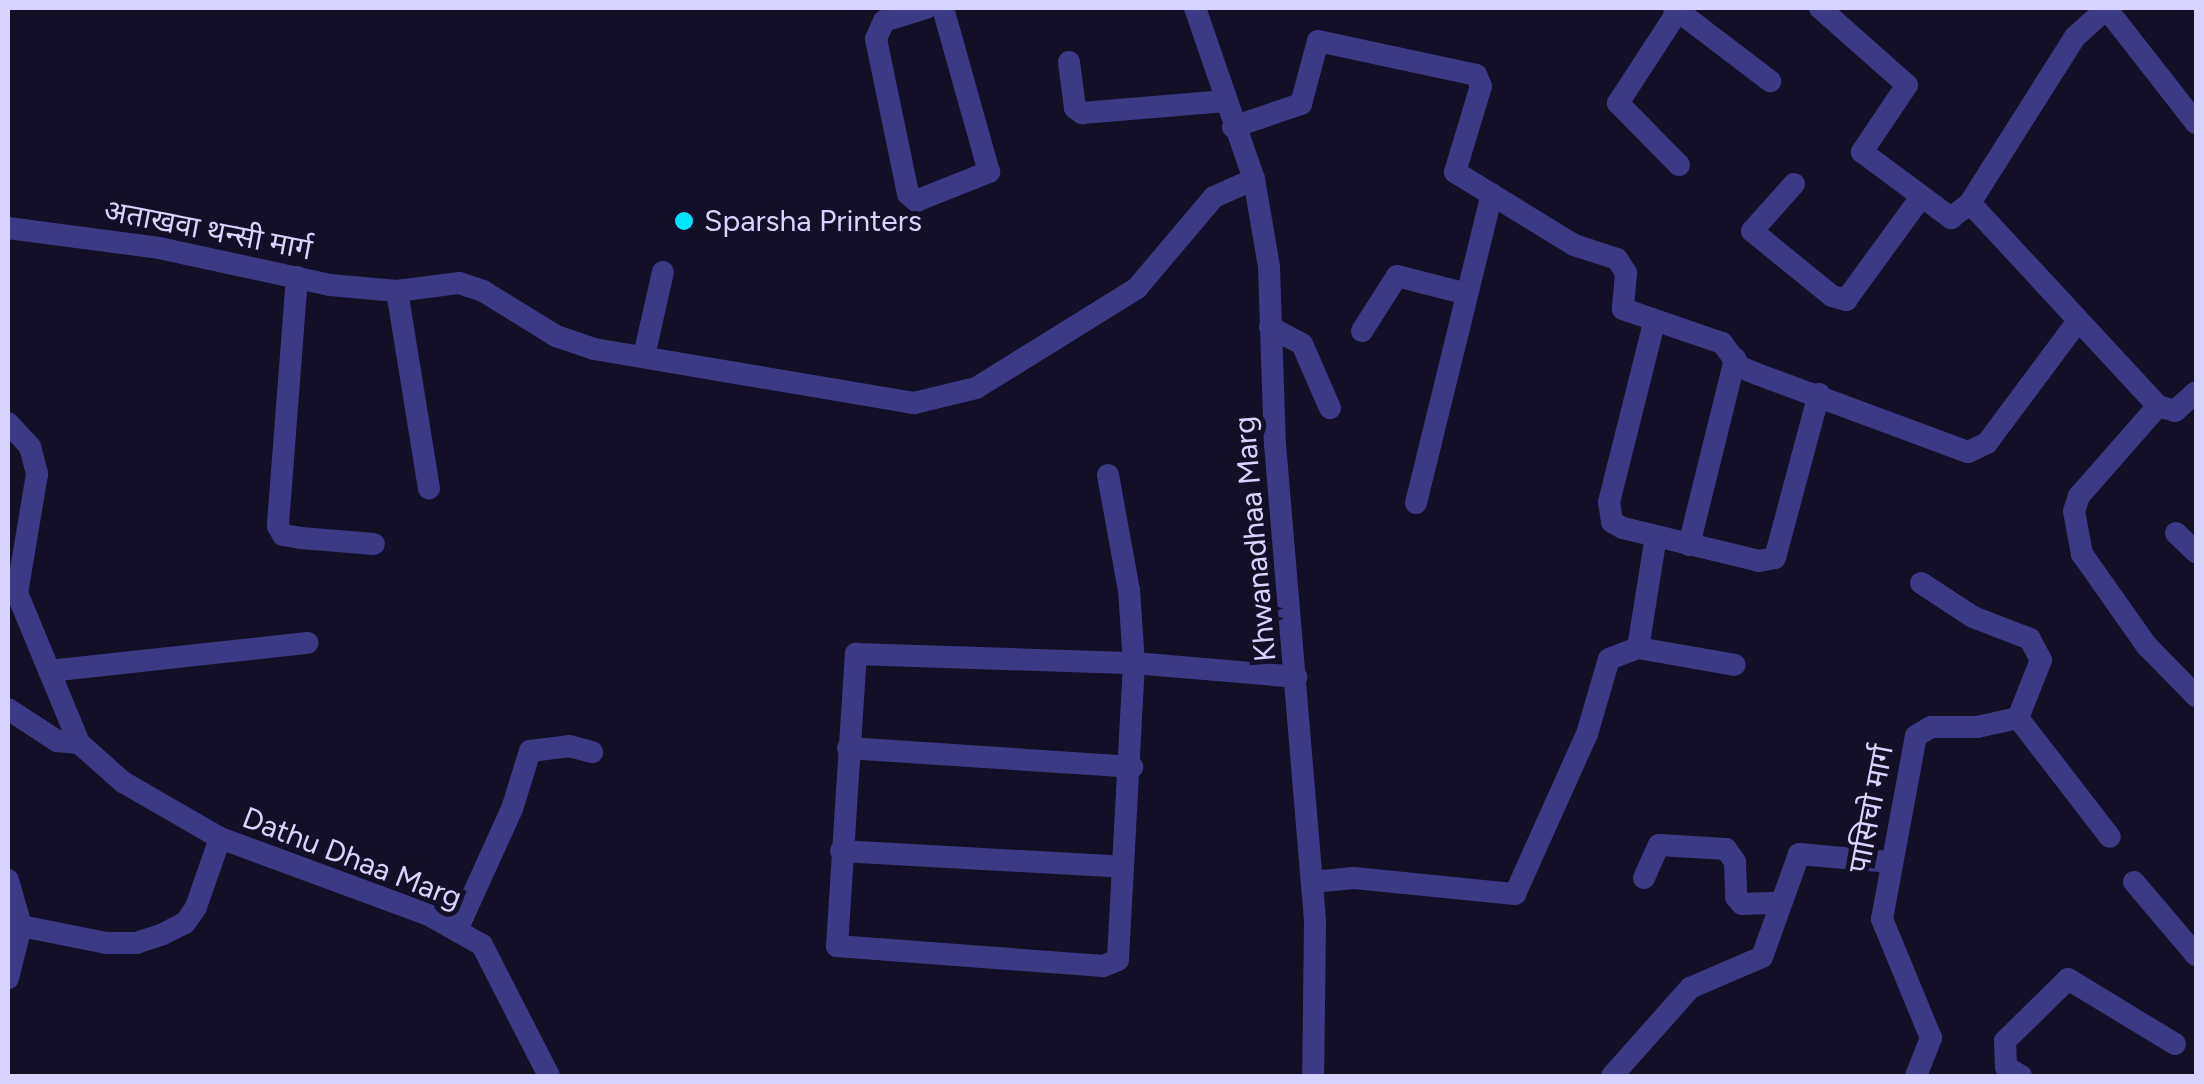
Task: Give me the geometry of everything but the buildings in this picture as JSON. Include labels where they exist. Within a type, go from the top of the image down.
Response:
[{"type":"street","points":[[926,8],[884,22],[876,39],[908,194],[916,201],[988,172],[944,8]]},
{"type":"street","name":"Khwanadhaa Marg","points":[[1195,8],[1254,179],[1270,327],[1312,882],[1314,1076]]},
{"type":"street","points":[[1820,8],[1907,85],[1862,152],[1919,200],[1951,218],[1970,203],[2075,37],[2106,8],[2196,122]]},
{"type":"street","points":[[1679,165],[1618,103],[1676,10],[1770,81]]},
{"type":"street","points":[[1233,127],[1302,104],[1318,41],[1476,76],[1481,86],[1455,172],[1574,245],[1617,259],[1626,273],[1623,309],[1722,344],[1757,374],[1975,451],[2078,320]]},
{"type":"street","points":[[1068,62],[1075,108],[1082,113],[1226,101]]},
{"type":"street","name":"अताखवा थन्सी मार्ग","points":[[8,228],[48,229],[397,291],[459,283],[484,291],[556,336],[866,399],[945,400],[993,379],[1137,288],[1214,197],[1254,179]]},
{"type":"street","points":[[1794,184],[1757,224],[1755,238],[1846,300],[1919,200]]},
{"type":"street","points":[[1416,503],[1492,194]]},
{"type":"street","points":[[1970,203],[2158,406],[2175,411],[2196,392]]},
{"type":"street","points":[[644,356],[663,272]]},
{"type":"street","points":[[297,276],[278,526],[283,535],[374,544]]},
{"type":"street","points":[[1362,330],[1398,276],[1467,294]]},
{"type":"street","points":[[397,291],[429,488]]},
{"type":"street","points":[[1654,323],[1608,516],[1623,528],[1759,561],[1775,558],[1819,394]]},
{"type":"street","points":[[1270,327],[1302,344],[1330,408]]},
{"type":"street","points":[[1689,544],[1735,359]]},
{"type":"street","points":[[2158,406],[2079,496],[2074,512],[2082,554],[2147,646],[2196,696]]},
{"type":"street","points":[[8,424],[30,447],[37,474],[17,593],[80,743],[57,741],[8,709]]},
{"type":"street","points":[[1108,475],[1129,590],[1134,663],[1132,766],[1118,960],[1103,966],[837,946],[852,662],[867,650],[1134,663],[1296,678]]},
{"type":"street","points":[[2176,533],[2196,552]]},
{"type":"street","points":[[1638,648],[1656,536]]},
{"type":"street","points":[[1921,584],[2039,650],[2040,670],[2018,718],[2110,837]]},
{"type":"street","points":[[49,671],[307,643]]},
{"type":"street","points":[[1312,882],[1354,878],[1515,894],[1587,734],[1609,659],[1638,648],[1735,666]]},
{"type":"street","name":"पासिचो मार्ग","points":[[1916,1076],[1931,1038],[1882,919],[1888,862],[1916,736],[1931,727],[2018,718]]},
{"type":"street","name":"Dathu Dhaa Marg","points":[[80,743],[123,782],[220,838],[457,930],[482,946],[501,973],[550,1076]]},
{"type":"street","points":[[457,930],[512,809],[530,751],[568,746],[592,752]]},
{"type":"street","points":[[848,748],[1132,766]]},
{"type":"street","points":[[21,926],[106,943],[164,934],[185,923],[196,907],[220,838]]},
{"type":"street","points":[[1644,878],[1659,845],[1726,849],[1735,862],[1736,897],[1742,904],[1777,903]]},
{"type":"street","points":[[841,851],[1123,867]]},
{"type":"street","points":[[1612,1076],[1690,988],[1762,957],[1777,903],[1798,854],[1888,862]]},
{"type":"street","points":[[8,880],[21,926],[8,978]]},
{"type":"street","points":[[2134,882],[2196,955]]},
{"type":"street","points":[[2009,1073],[2004,1040],[2068,978],[2175,1044]]},
{"type":"place","name":"Sparsha Printers","points":[[684,221]]}]
